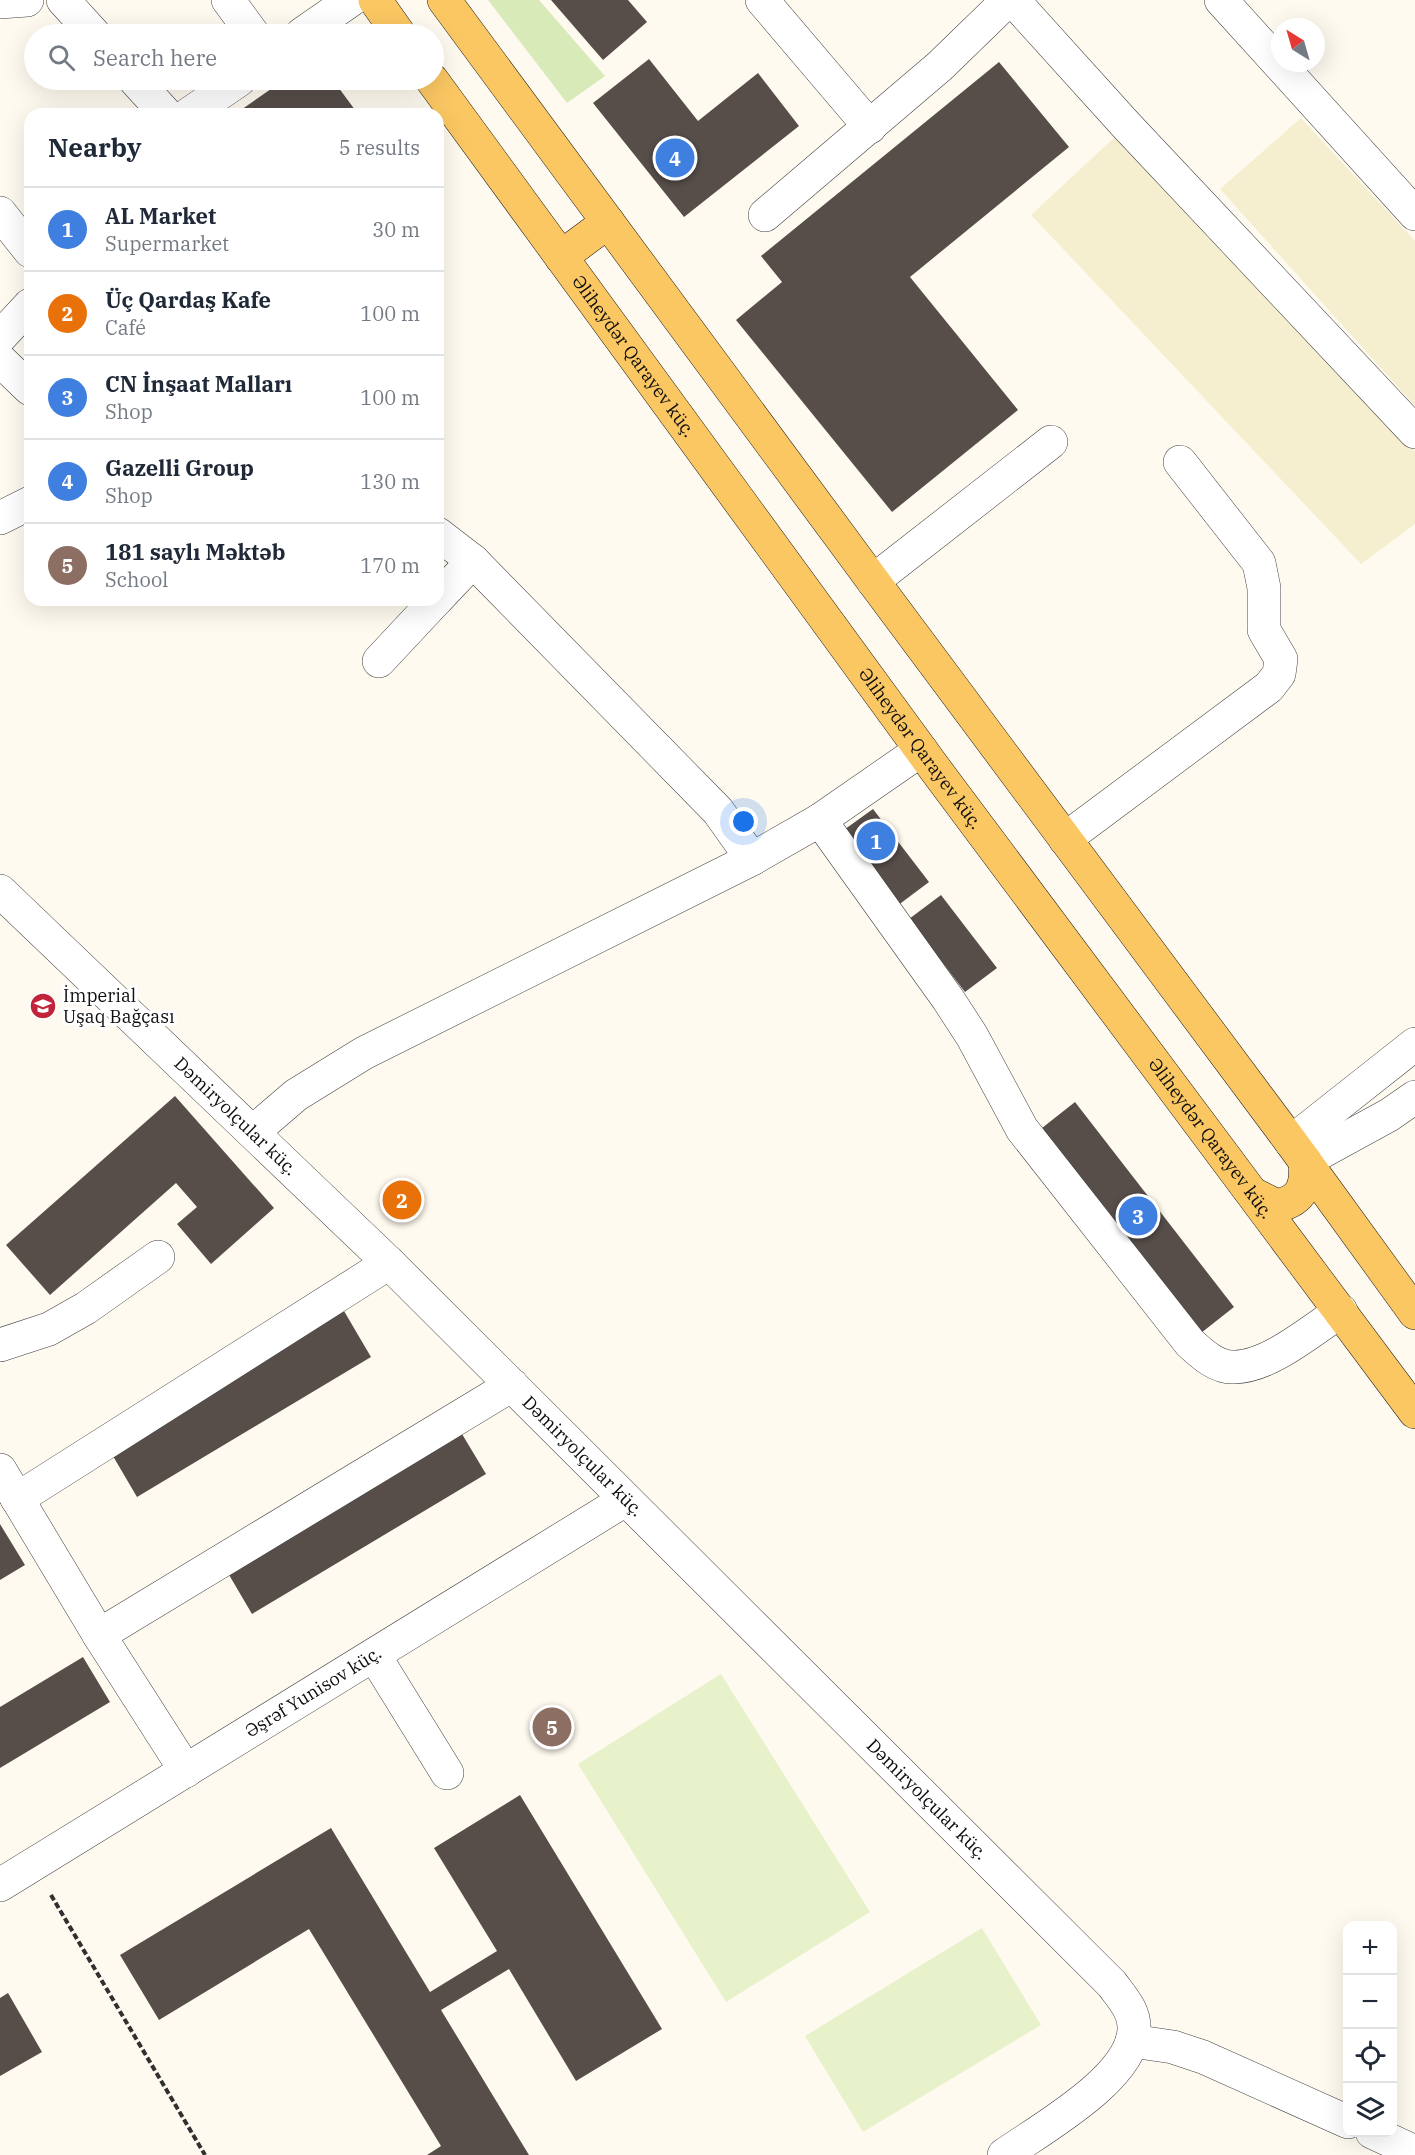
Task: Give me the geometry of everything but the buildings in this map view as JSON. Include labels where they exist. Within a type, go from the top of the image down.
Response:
[{"type":"main road","points":[[375,0],[392,24]]},
{"type":"main road","points":[[444,0],[1298,1151],[1415,1313]]},
{"type":"main road","name":"Əliheydər Qarayev küç.","points":[[439,90],[921,750],[1415,1412]]},
{"type":"main road","points":[[561,257],[608,222]]},
{"type":"main road","points":[[1255,1195],[1277,1206],[1296,1199],[1306,1183],[1298,1151]]},
{"type":"street","points":[[0,2],[27,0]]},
{"type":"street","points":[[63,0],[85,24]]},
{"type":"street","points":[[228,0],[246,24]]},
{"type":"street","points":[[316,24],[351,0]]},
{"type":"street","points":[[762,0],[870,127]]},
{"type":"street","points":[[765,215],[940,66],[1008,0]]},
{"type":"street","points":[[1014,0],[1126,125],[1415,432]]},
{"type":"street","points":[[1221,0],[1415,214]]},
{"type":"street","points":[[144,90],[161,108]]},
{"type":"street","points":[[198,108],[224,90]]},
{"type":"street","points":[[0,213],[24,243]]},
{"type":"street","points":[[0,337],[24,311]]},
{"type":"street","points":[[0,360],[24,383]]},
{"type":"street","points":[[873,581],[1051,442]]},
{"type":"street","points":[[1065,839],[1269,687],[1279,674],[1281,659],[1264,630],[1264,588],[1259,563],[1180,462]]},
{"type":"street","points":[[0,518],[24,506]]},
{"type":"street","points":[[444,539],[473,561],[718,811],[752,858]]},
{"type":"street","points":[[444,592],[473,561]]},
{"type":"street","points":[[379,661],[430,606]]},
{"type":"street","points":[[254,1131],[296,1095],[364,1053],[752,858],[820,820],[921,750]]},
{"type":"street","points":[[820,820],[948,999],[972,1036],[1022,1129],[1190,1344],[1207,1358],[1232,1368],[1259,1364],[1341,1311]]},
{"type":"street","name":"Dəmiryolçular küç.","points":[[0,891],[390,1263],[1112,1984],[1132,2014],[1132,2041]]},
{"type":"street","points":[[1298,1151],[1415,1044]]},
{"type":"street","points":[[1298,1151],[1389,1115],[1415,1097]]},
{"type":"street","points":[[0,1345],[49,1329],[86,1308],[158,1257]]},
{"type":"street","points":[[17,1499],[390,1263]]},
{"type":"street","points":[[99,1635],[512,1385]]},
{"type":"street","points":[[0,1470],[99,1635],[186,1771]]},
{"type":"street","name":"Əşrəf Yunisov küç.","points":[[0,1885],[625,1500]]},
{"type":"street","points":[[374,1655],[447,1773]]},
{"type":"street","points":[[1004,2155],[1095,2090],[1117,2069],[1132,2041],[1173,2047],[1203,2057],[1343,2120]]},
{"type":"street","points":[[1381,2137],[1415,2152]]},
{"type":"path","points":[[33,1866],[205,2155]]},
{"type":"shaded area","points":[[1301,118],[1415,241],[1415,406],[1220,189]]},
{"type":"shaded area","points":[[1118,134],[1415,451],[1415,524],[1361,564],[1031,215]]},
{"type":"green space","points":[[488,0],[539,0],[605,76],[567,103]]},
{"type":"green space","points":[[721,1674],[870,1912],[726,2002],[578,1764]]},
{"type":"green space","points":[[982,1928],[1041,2025],[863,2132],[805,2036]]},
{"type":"place","name":"Gazelli Group","points":[[675,158]]},
{"type":"place","name":"AL Market","points":[[876,841]]},
{"type":"place","name":"İmperial Uşaq Bağçası","points":[[43,1006]]},
{"type":"place","name":"Üç Qardaş Kafe","points":[[402,1200]]},
{"type":"place","name":"CN İnşaat Malları","points":[[1138,1216]]},
{"type":"place","name":"181 saylı Məktəb","points":[[552,1727]]}]
